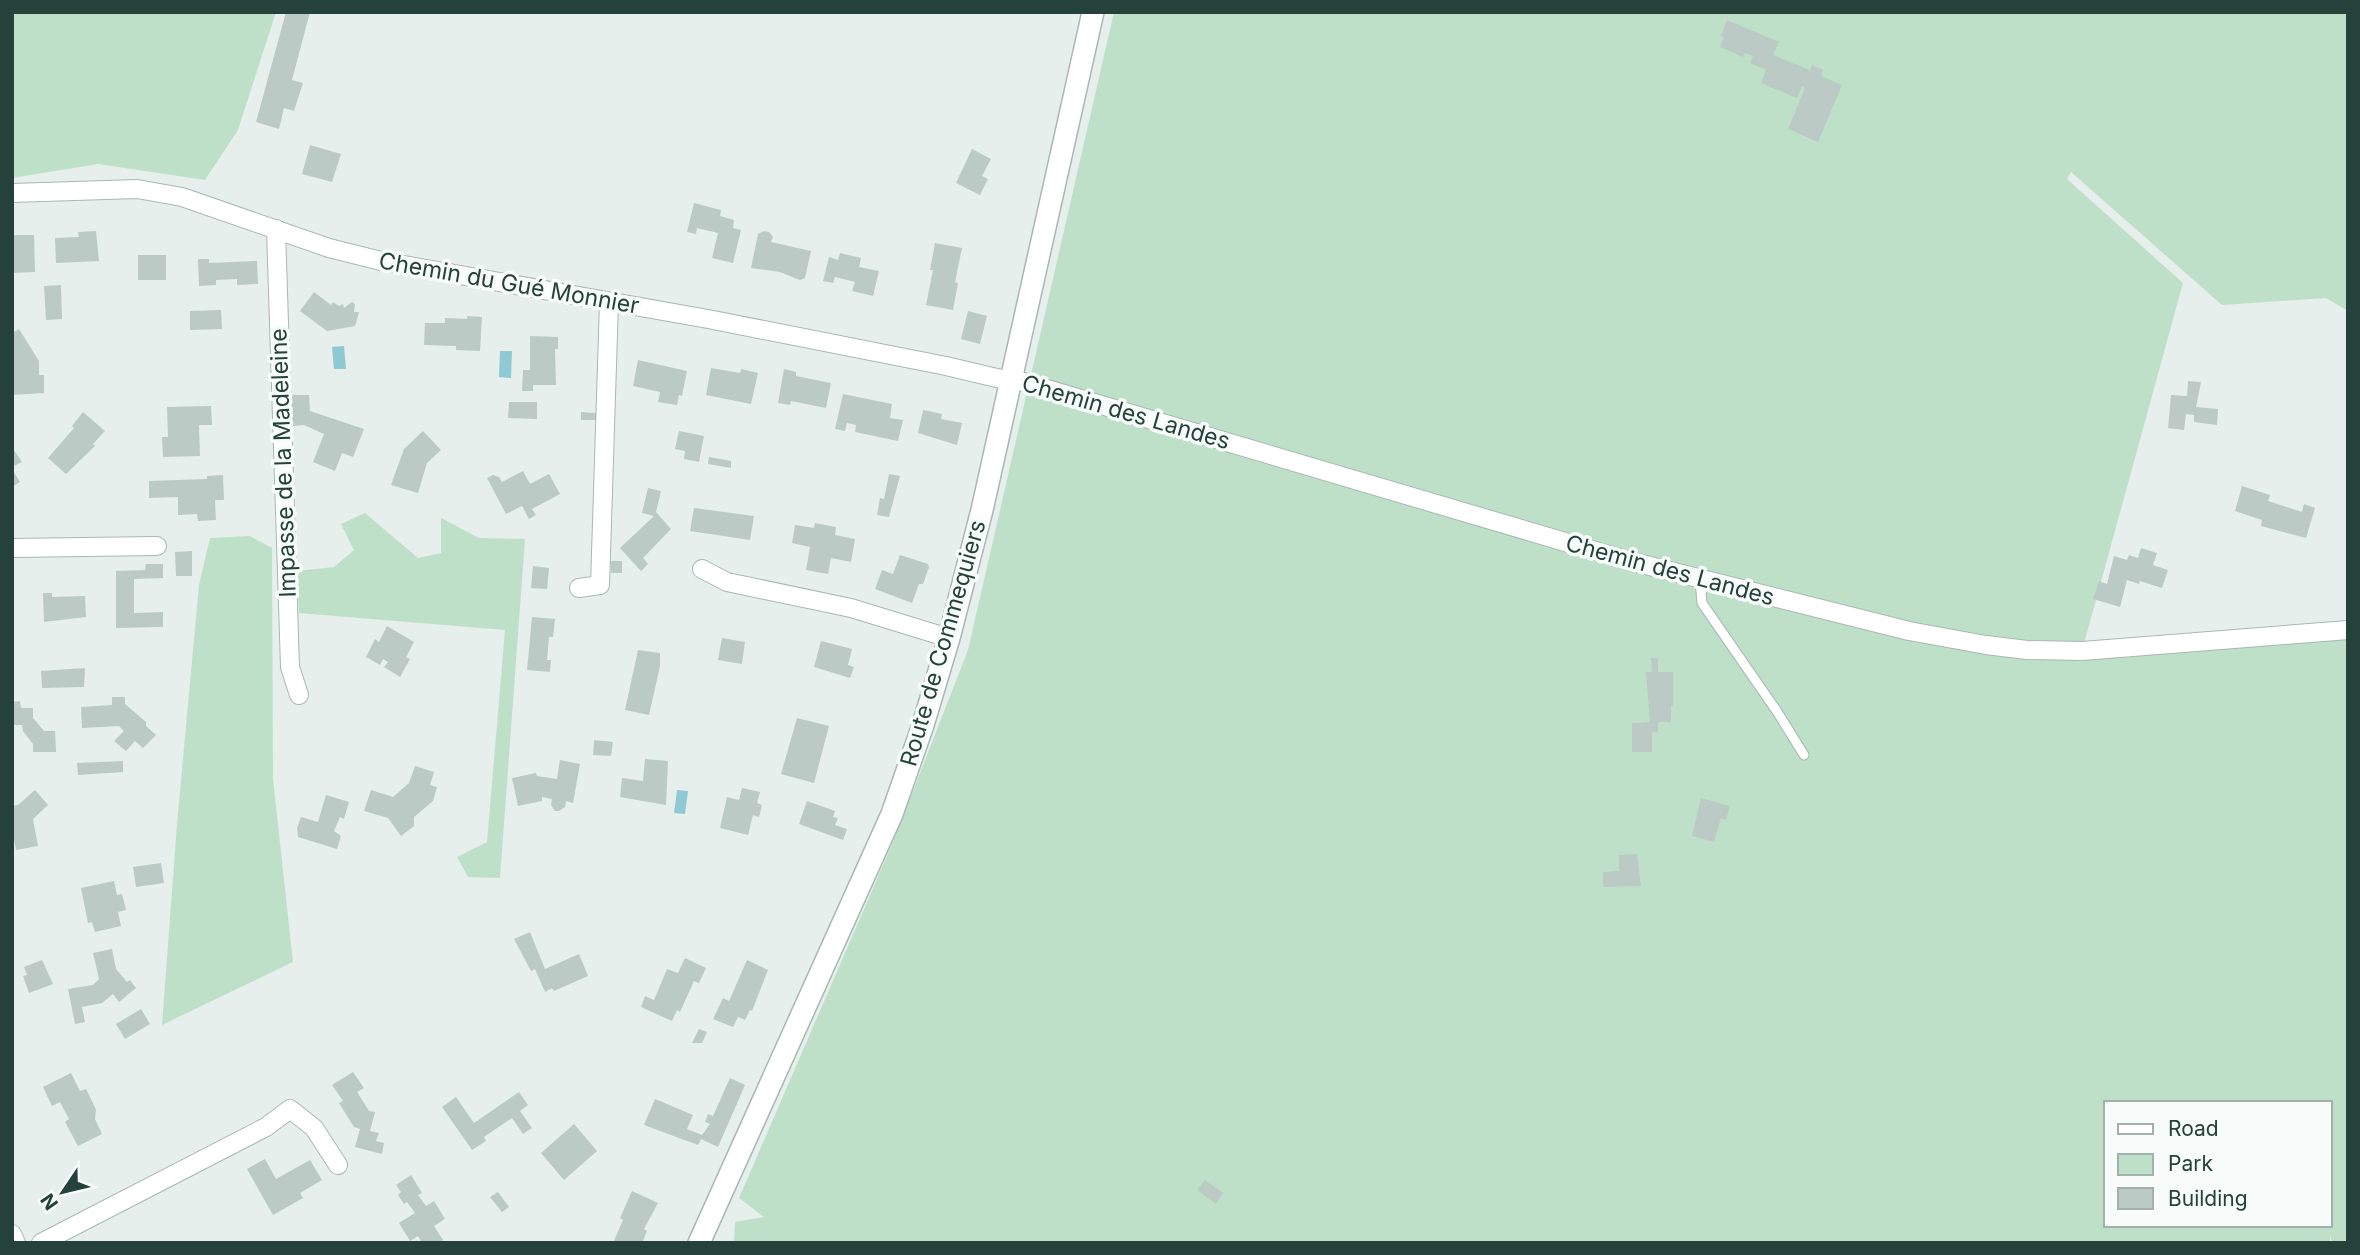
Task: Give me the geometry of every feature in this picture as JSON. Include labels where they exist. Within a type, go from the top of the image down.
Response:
[{"type":"street","name":"Route de Commequiers","points":[[699,1243],[892,814],[923,724],[982,510],[1093,12]]},
{"type":"street","name":"Chemin du Gué Monnier","points":[[12,193],[137,189],[182,197],[329,247],[381,261],[946,366],[1000,379],[1010,378]]},
{"type":"street","name":"Impasse de la Madeleine","points":[[276,229],[290,667],[299,695]]},
{"type":"street","points":[[579,588],[600,585],[609,302]]},
{"type":"street","name":"Chemin des Landes","points":[[1010,378],[1626,560],[1909,631],[1986,646],[2082,651],[2348,630]]},
{"type":"street","points":[[12,548],[157,546]]},
{"type":"street","points":[[702,569],[727,582],[851,608],[948,638]]},
{"type":"street","points":[[41,1243],[266,1127],[290,1109],[314,1128],[338,1164]]},
{"type":"street","points":[[12,1234],[16,1243]]},
{"type":"lane","points":[[1700,579],[1702,603],[1804,755]]},
{"type":"green space","points":[[12,12],[276,12],[238,130],[205,180],[98,164],[12,178]]},
{"type":"green space","points":[[1114,12],[2348,12],[2348,311],[2326,298],[2222,305],[2071,172],[2067,179],[2183,283],[2082,651],[2348,639],[2348,1243],[2332,1243],[2330,1235],[2330,1243],[734,1243],[735,1222],[764,1217],[739,1198],[893,842],[968,650]]},
{"type":"green space","points":[[365,513],[418,558],[441,553],[441,518],[479,538],[525,539],[500,878],[468,877],[457,857],[487,842],[505,630],[299,613],[297,571],[334,567],[354,550],[341,524]]},
{"type":"green space","points":[[250,536],[272,548],[273,779],[293,962],[162,1025],[199,585],[210,538]]},
{"type":"water","points":[[344,346],[346,369],[334,369],[332,347]]},
{"type":"water","points":[[500,351],[512,351],[511,378],[499,377]]},
{"type":"water","points":[[677,790],[688,791],[685,814],[674,813]]},
{"type":"building","points":[[286,12],[310,12],[292,80],[303,83],[294,111],[284,108],[279,129],[256,122]]},
{"type":"building","points":[[1727,20],[1779,42],[1773,55],[1810,70],[1812,65],[1823,70],[1821,76],[1842,85],[1818,142],[1788,129],[1805,88],[1802,86],[1797,98],[1761,83],[1766,70],[1750,63],[1753,56],[1745,53],[1743,57],[1720,47]]},
{"type":"building","points":[[310,145],[341,154],[332,182],[302,174]]},
{"type":"building","points":[[972,149],[991,159],[982,176],[988,179],[980,195],[956,183]]},
{"type":"building","points":[[694,203],[721,210],[720,216],[734,220],[733,228],[741,230],[733,263],[712,258],[718,233],[697,228],[696,234],[687,232]]},
{"type":"building","points":[[96,231],[99,261],[56,263],[55,238],[79,237],[78,232]]},
{"type":"building","points":[[764,231],[773,237],[771,242],[811,251],[805,278],[800,280],[780,272],[751,268],[758,234]]},
{"type":"building","points":[[13,235],[34,235],[35,272],[12,273]]},
{"type":"building","points":[[935,243],[962,248],[953,310],[926,305]]},
{"type":"building","points":[[840,253],[861,258],[859,267],[879,271],[873,296],[852,291],[855,282],[835,277],[833,283],[823,281],[829,257],[838,260]]},
{"type":"building","points":[[138,255],[166,255],[166,280],[138,280]]},
{"type":"building","points":[[198,259],[209,259],[209,263],[257,261],[258,284],[237,285],[237,279],[216,280],[216,285],[199,286]]},
{"type":"building","points":[[61,285],[62,319],[46,320],[44,286]]},
{"type":"building","points":[[314,292],[331,305],[333,302],[339,306],[343,304],[344,308],[352,302],[355,304],[354,312],[359,312],[355,326],[327,331],[300,311]]},
{"type":"building","points":[[221,310],[222,329],[190,330],[190,311]]},
{"type":"building","points":[[968,311],[987,316],[980,344],[961,339]]},
{"type":"building","points":[[467,316],[482,317],[480,351],[456,350],[456,346],[424,345],[425,323],[445,323],[445,318],[467,319]]},
{"type":"building","points":[[19,329],[39,361],[39,375],[44,375],[44,393],[12,395],[12,333]]},
{"type":"building","points":[[530,336],[558,337],[558,349],[555,349],[556,385],[533,385],[533,391],[522,391],[523,370],[530,370]]},
{"type":"building","points":[[638,360],[687,371],[682,396],[679,395],[677,405],[658,402],[660,392],[633,386]]},
{"type":"building","points":[[711,368],[740,373],[741,369],[758,373],[751,404],[706,395]]},
{"type":"building","points":[[784,369],[796,372],[796,376],[831,383],[826,408],[791,401],[790,405],[778,403]]},
{"type":"building","points":[[2188,381],[2201,382],[2196,407],[2218,409],[2217,425],[2194,422],[2194,415],[2186,414],[2184,430],[2168,428],[2171,395],[2187,396]]},
{"type":"building","points":[[843,394],[892,404],[890,418],[903,420],[898,441],[855,432],[856,425],[847,423],[845,431],[835,429]]},
{"type":"building","points":[[290,395],[309,395],[310,411],[364,429],[353,457],[342,453],[335,471],[313,462],[324,434],[304,425],[292,426]]},
{"type":"building","points":[[509,402],[537,402],[537,419],[508,418]]},
{"type":"building","points":[[211,406],[212,425],[199,425],[200,456],[163,457],[162,437],[168,437],[167,407]]},
{"type":"building","points":[[923,410],[942,414],[941,419],[962,423],[957,445],[918,433]]},
{"type":"building","points":[[83,412],[105,431],[93,444],[95,446],[66,474],[48,458],[74,428],[72,426]]},
{"type":"building","points":[[581,412],[596,413],[598,420],[581,420]]},
{"type":"building","points":[[423,431],[441,450],[427,463],[418,493],[391,485],[404,449]]},
{"type":"building","points":[[679,431],[704,436],[699,462],[684,459],[685,451],[675,449]]},
{"type":"building","points":[[12,447],[22,462],[12,467]]},
{"type":"building","points":[[709,457],[731,461],[731,468],[708,464]]},
{"type":"building","points":[[12,469],[20,482],[12,487]]},
{"type":"building","points":[[523,471],[530,484],[549,474],[560,494],[532,509],[536,515],[529,519],[522,506],[506,514],[487,478],[493,475],[499,477],[502,482]]},
{"type":"building","points":[[889,474],[900,476],[889,517],[877,515],[880,498],[884,499]]},
{"type":"building","points":[[223,475],[224,500],[215,500],[216,520],[198,521],[197,514],[178,515],[178,497],[149,498],[149,481],[207,479],[207,476]]},
{"type":"building","points":[[2242,486],[2270,495],[2268,501],[2302,512],[2304,504],[2315,508],[2306,538],[2261,526],[2262,520],[2235,511]]},
{"type":"building","points":[[648,488],[661,491],[656,512],[671,529],[643,558],[648,564],[641,571],[620,548],[654,516],[642,513]]},
{"type":"building","points":[[694,508],[754,516],[750,540],[690,531]]},
{"type":"building","points":[[815,523],[836,527],[835,535],[855,539],[851,562],[831,558],[828,574],[806,570],[810,547],[792,543],[795,525],[814,528]]},
{"type":"building","points":[[2141,548],[2157,553],[2153,565],[2168,570],[2162,588],[2127,580],[2120,607],[2093,599],[2099,581],[2107,584],[2114,556],[2127,560],[2129,555],[2138,558]]},
{"type":"building","points":[[192,551],[192,576],[176,576],[175,552]]},
{"type":"building","points":[[900,555],[928,564],[929,567],[912,603],[875,589],[882,570],[893,574]]},
{"type":"building","points":[[611,561],[622,561],[622,573],[611,573]]},
{"type":"building","points":[[146,564],[163,564],[163,578],[134,579],[134,613],[163,612],[163,627],[116,628],[116,571],[145,570]]},
{"type":"building","points":[[533,566],[549,568],[547,589],[531,588]]},
{"type":"building","points":[[43,593],[52,593],[52,597],[85,596],[86,617],[44,622]]},
{"type":"building","points":[[532,617],[555,619],[553,637],[549,637],[547,660],[551,660],[550,672],[527,670]]},
{"type":"building","points":[[387,626],[414,642],[406,657],[410,659],[400,677],[384,667],[388,662],[383,659],[380,665],[366,657],[375,639],[379,642]]},
{"type":"building","points":[[722,638],[745,642],[742,664],[718,660]]},
{"type":"building","points":[[821,641],[852,649],[848,665],[854,667],[850,678],[814,667]]},
{"type":"building","points":[[638,650],[660,653],[660,666],[649,715],[625,710]]},
{"type":"building","points":[[1651,658],[1658,658],[1658,672],[1673,672],[1671,722],[1658,722],[1658,732],[1652,732],[1652,752],[1632,752],[1632,723],[1650,722],[1646,672],[1652,672]]},
{"type":"building","points":[[85,668],[84,687],[42,688],[41,671]]},
{"type":"building","points":[[112,697],[125,697],[125,704],[146,722],[146,726],[156,735],[143,748],[135,741],[126,751],[114,741],[124,731],[119,726],[82,728],[81,707],[112,705]]},
{"type":"building","points":[[20,701],[21,708],[33,708],[33,718],[44,731],[55,731],[56,752],[33,752],[33,744],[23,731],[22,725],[12,725],[12,702]]},
{"type":"building","points":[[797,718],[829,726],[814,783],[781,774]]},
{"type":"building","points":[[594,740],[613,742],[611,756],[593,755]]},
{"type":"building","points":[[645,759],[668,761],[666,805],[620,797],[622,778],[643,781]]},
{"type":"building","points":[[560,760],[580,764],[573,803],[566,801],[565,807],[555,811],[551,805],[552,799],[542,797],[542,801],[518,806],[512,778],[536,773],[537,776],[557,779]]},
{"type":"building","points":[[123,761],[123,772],[78,775],[77,763]]},
{"type":"building","points":[[415,766],[434,772],[430,785],[437,787],[433,801],[414,817],[414,826],[401,836],[388,818],[364,811],[371,790],[393,797],[409,783]]},
{"type":"building","points":[[742,788],[760,792],[757,803],[762,805],[759,817],[753,815],[748,835],[720,828],[727,797],[739,800]]},
{"type":"building","points":[[35,790],[48,805],[33,819],[38,846],[16,850],[12,806],[18,805]]},
{"type":"building","points":[[326,795],[349,802],[344,819],[340,817],[334,831],[341,836],[337,849],[298,837],[297,828],[301,817],[318,822]]},
{"type":"building","points":[[1701,798],[1730,806],[1726,820],[1721,818],[1714,842],[1692,836]]},
{"type":"building","points":[[807,801],[835,811],[833,817],[838,818],[835,825],[847,829],[843,840],[799,824]]},
{"type":"building","points":[[1637,854],[1641,886],[1603,887],[1603,872],[1619,871],[1619,855]]},
{"type":"building","points":[[161,863],[164,883],[136,887],[133,867]]},
{"type":"building","points":[[114,881],[117,895],[122,894],[126,910],[118,912],[121,926],[95,932],[92,922],[88,923],[81,888]]},
{"type":"building","points":[[530,932],[545,969],[579,954],[588,976],[554,991],[552,988],[545,992],[535,969],[531,971],[514,939]]},
{"type":"building","points":[[112,949],[116,969],[136,988],[119,1002],[113,994],[102,1003],[82,1007],[85,1022],[75,1024],[68,989],[93,985],[99,979],[93,953]]},
{"type":"building","points":[[685,958],[706,968],[699,983],[694,981],[680,1012],[677,1010],[672,1021],[641,1007],[645,996],[654,1000],[667,969],[678,973]]},
{"type":"building","points":[[42,960],[53,984],[29,993],[23,976],[27,975],[24,967]]},
{"type":"building","points":[[747,960],[768,970],[752,1011],[750,1010],[745,1020],[738,1017],[733,1027],[713,1019],[723,998],[729,1001]]},
{"type":"building","points":[[141,1009],[150,1024],[125,1039],[116,1024]]},
{"type":"building","points":[[699,1029],[707,1032],[702,1043],[692,1043]]},
{"type":"building","points":[[353,1072],[364,1088],[357,1092],[369,1111],[375,1112],[370,1131],[379,1133],[376,1141],[384,1143],[382,1154],[355,1147],[360,1129],[354,1127],[339,1103],[343,1101],[332,1085]]},
{"type":"building","points":[[71,1073],[80,1091],[86,1089],[96,1110],[95,1119],[102,1134],[78,1146],[65,1122],[69,1119],[60,1102],[52,1106],[43,1087]]},
{"type":"building","points":[[730,1078],[745,1085],[718,1147],[701,1139],[698,1145],[644,1125],[655,1099],[693,1115],[687,1129],[702,1135],[710,1124],[705,1122],[708,1114],[713,1116]]},
{"type":"building","points":[[519,1092],[528,1105],[520,1111],[532,1128],[523,1134],[512,1118],[484,1137],[486,1141],[472,1150],[442,1107],[456,1097],[474,1123]]},
{"type":"building","points":[[574,1124],[597,1151],[564,1180],[541,1153]]},
{"type":"building","points":[[265,1159],[276,1179],[310,1160],[322,1180],[300,1193],[303,1198],[273,1215],[247,1169]]},
{"type":"building","points":[[411,1175],[422,1193],[418,1195],[426,1206],[434,1201],[445,1219],[434,1226],[443,1240],[439,1243],[422,1243],[418,1236],[410,1241],[399,1223],[415,1213],[407,1202],[404,1204],[396,1185]]},
{"type":"building","points":[[1205,1180],[1223,1193],[1216,1204],[1197,1190]]},
{"type":"building","points":[[632,1191],[658,1203],[644,1229],[647,1231],[642,1243],[613,1243],[623,1220],[620,1218]]},
{"type":"building","points":[[498,1192],[509,1207],[502,1212],[490,1197]]}]
